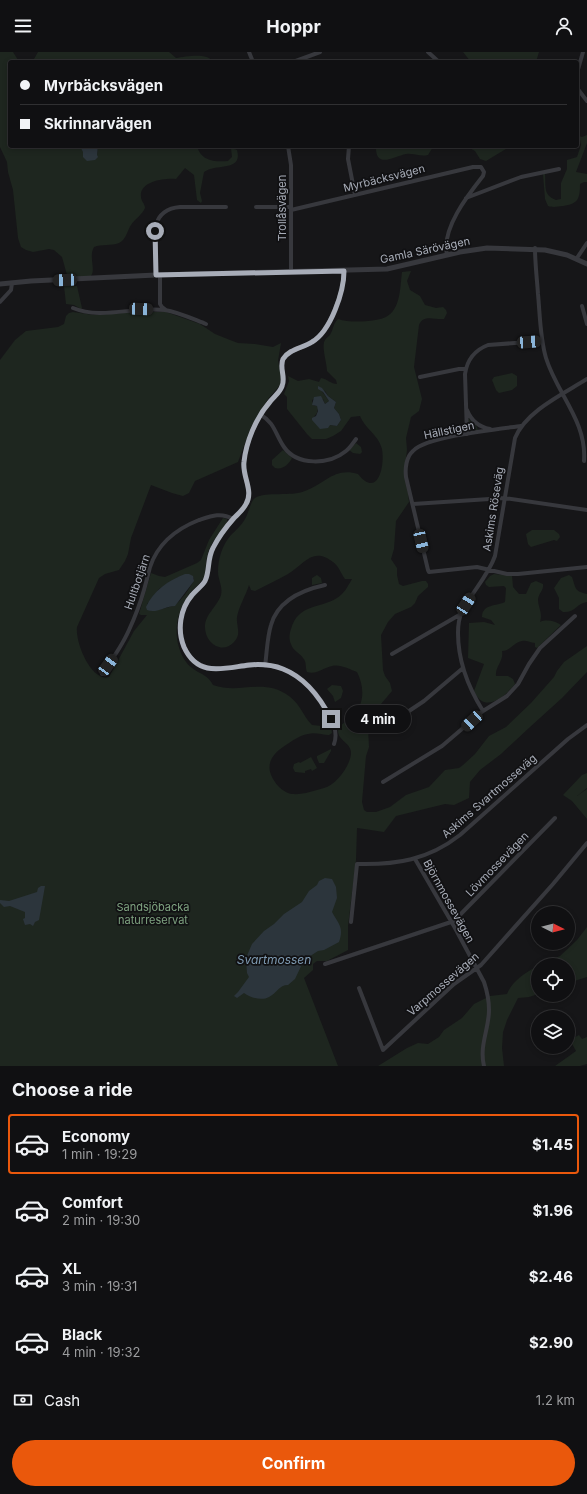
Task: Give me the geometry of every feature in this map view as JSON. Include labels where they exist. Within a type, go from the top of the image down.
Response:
[{"type":"street","points":[[298,60],[320,52]]},
{"type":"street","points":[[428,52],[437,60]]},
{"type":"street","points":[[579,66],[583,52]]},
{"type":"street","points":[[579,91],[587,101]]},
{"type":"street","name":"Trollåsvägen","points":[[288,148],[291,163],[292,271]]},
{"type":"street","points":[[348,148],[348,159],[355,195]]},
{"type":"street","name":"Myrbäcksvägen","points":[[256,207],[291,208],[355,195],[470,167],[481,167],[484,172],[483,176],[465,199]]},
{"type":"street","points":[[448,255],[446,245],[450,229],[457,212],[465,199],[521,177],[559,169]]},
{"type":"street","points":[[166,310],[160,304],[156,226],[157,220],[162,214],[172,208],[226,207]]},
{"type":"street","points":[[577,258],[587,243]]},
{"type":"street","name":"Gamla Särövägen","points":[[0,284],[158,275],[392,269],[448,255],[486,248],[535,248],[577,258],[587,264]]},
{"type":"street","points":[[535,248],[542,341],[548,365],[583,428],[586,445],[584,461]]},
{"type":"street","points":[[334,744],[336,736],[334,724],[317,695],[305,683],[291,673],[282,669],[265,666],[249,666],[218,670],[205,667],[196,662],[187,652],[181,636],[181,622],[184,608],[208,574],[210,553],[222,533],[248,501],[249,493],[244,474],[244,462],[251,434],[260,414],[283,385],[284,378],[281,366],[286,356],[292,351],[313,342],[320,336],[327,325],[339,299],[344,278],[344,271]]},
{"type":"street","points":[[0,302],[11,290],[12,283]]},
{"type":"street","points":[[582,306],[587,324]]},
{"type":"street","points":[[73,308],[96,314],[135,309],[166,310],[206,324]]},
{"type":"street","points":[[467,434],[465,388],[466,369],[471,358],[484,347],[500,344],[542,341]]},
{"type":"street","points":[[420,377],[466,369]]},
{"type":"street","name":"Askims Röseväg","points":[[483,711],[472,692],[462,668],[458,639],[461,614],[489,569],[496,550],[513,446],[517,432],[533,414],[587,379]]},
{"type":"street","points":[[466,408],[469,415],[478,424],[484,428],[495,430]]},
{"type":"street","points":[[260,414],[270,421],[287,450],[292,455],[305,460],[317,461],[332,459],[346,451],[356,439]]},
{"type":"street","name":"Hällstigen","points":[[489,569],[470,567],[429,572],[406,474],[406,466],[410,453],[417,447],[426,443],[467,434],[521,426]]},
{"type":"street","points":[[413,504],[505,498],[587,510]]},
{"type":"street","name":"Hultbotjärn","points":[[102,674],[129,632],[140,605],[152,562],[162,544],[178,530],[205,518],[219,514],[226,515],[233,519]]},
{"type":"street","points":[[489,569],[507,574],[518,574],[587,567]]},
{"type":"street","points":[[265,666],[270,629],[277,612],[288,600],[298,593],[325,585]]},
{"type":"street","points":[[392,654],[461,614]]},
{"type":"street","points":[[383,782],[442,746],[483,711],[512,692],[540,648],[575,616]]},
{"type":"street","points":[[388,725],[424,701],[462,668]]},
{"type":"street","name":"Askims Svartmosseväg","points":[[350,922],[356,864],[387,864],[415,859],[439,850],[460,836],[568,739],[587,725]]},
{"type":"street","name":"Lövmossevägen","points":[[325,964],[452,922],[555,818]]},
{"type":"street","name":"Varpmossevägen","points":[[359,988],[383,1050],[454,984],[477,968],[553,884],[587,843]]},
{"type":"street","name":"Björnmossevägen","points":[[415,859],[452,922],[485,986],[489,1001],[488,1021],[482,1056],[484,1066]]},
{"type":"green space","points":[[0,52],[13,52],[18,60],[8,60],[8,148],[81,148],[84,152],[83,157],[97,155],[98,148],[198,148],[202,155],[209,160],[228,161],[232,157],[231,148],[237,150],[238,157],[233,164],[209,169],[204,172],[200,193],[201,203],[197,200],[194,175],[185,168],[176,179],[160,180],[148,184],[141,192],[141,198],[145,208],[131,225],[123,240],[116,244],[94,247],[92,251],[93,271],[90,277],[70,277],[67,275],[62,257],[54,250],[49,249],[33,252],[21,247],[18,238],[13,190],[7,162],[0,147]]},
{"type":"green space","points":[[38,52],[169,52],[176,58],[201,56],[211,60],[32,60]]},
{"type":"green space","points":[[463,52],[539,52],[537,60],[469,60]]},
{"type":"green space","points":[[587,135],[587,143],[576,172],[587,174],[587,182],[580,184],[579,197],[572,204],[554,207],[548,206],[545,199],[543,174],[545,174],[546,190],[549,196],[556,200],[561,199],[561,183],[567,169],[567,160],[577,157],[581,145],[579,136],[582,137]]},
{"type":"green space","points":[[376,148],[432,148],[428,155],[422,156],[406,154],[386,160],[379,158]]},
{"type":"green space","points":[[470,148],[508,148],[486,161],[480,159],[475,151]]},
{"type":"green space","name":"Sandsjöbacka naturreservat","points":[[411,271],[407,281],[410,290],[420,296],[425,305],[436,308],[443,307],[447,313],[444,319],[430,318],[423,320],[419,325],[414,367],[422,399],[419,411],[411,417],[406,438],[407,450],[405,465],[409,502],[396,521],[394,549],[391,559],[397,568],[399,584],[403,586],[426,581],[428,587],[418,596],[415,603],[411,607],[395,614],[388,622],[381,635],[383,670],[390,683],[392,691],[381,704],[379,717],[368,727],[369,747],[366,756],[362,802],[364,810],[367,812],[376,812],[390,807],[406,795],[429,787],[445,770],[459,768],[475,754],[489,736],[506,727],[531,703],[554,677],[564,662],[587,646],[587,672],[562,698],[501,754],[480,770],[470,782],[469,798],[454,805],[445,804],[396,816],[384,832],[357,828],[356,860],[348,926],[348,950],[327,961],[317,961],[313,964],[313,970],[304,978],[338,1066],[0,1066],[0,360],[15,340],[26,331],[58,327],[64,324],[66,316],[69,313],[73,312],[94,315],[136,312],[166,312],[200,324],[215,334],[238,343],[273,347],[281,343],[278,361],[281,375],[280,385],[268,399],[251,427],[238,462],[195,481],[189,493],[183,496],[151,485],[131,538],[125,561],[119,570],[105,574],[99,578],[77,627],[77,634],[82,651],[90,667],[102,677],[109,677],[134,631],[147,615],[139,614],[151,573],[165,577],[197,563],[201,560],[209,540],[223,518],[227,519],[227,522],[209,549],[204,577],[190,593],[178,617],[177,634],[180,651],[188,664],[207,677],[213,685],[223,688],[261,687],[279,690],[293,699],[312,725],[331,727],[332,733],[329,735],[311,733],[298,737],[279,750],[272,759],[270,770],[271,776],[276,784],[287,792],[292,794],[300,794],[329,786],[338,779],[348,764],[351,750],[340,737],[338,731],[341,725],[350,719],[359,708],[362,690],[360,678],[357,672],[344,667],[335,666],[316,672],[307,672],[302,656],[292,646],[290,641],[290,633],[294,621],[299,615],[310,608],[330,601],[342,594],[352,579],[345,579],[333,562],[320,556],[314,556],[309,558],[288,574],[255,591],[251,590],[249,585],[237,617],[238,636],[229,646],[220,647],[211,642],[206,633],[205,627],[209,614],[221,595],[218,567],[223,548],[228,539],[246,517],[255,498],[265,495],[299,493],[312,488],[336,474],[350,472],[358,474],[365,481],[371,483],[375,482],[379,477],[383,456],[382,449],[378,439],[365,425],[360,416],[351,417],[341,431],[333,436],[326,439],[312,439],[287,409],[287,397],[284,394],[289,381],[288,376],[298,381],[309,379],[319,382],[321,378],[337,384],[336,380],[327,371],[324,350],[325,340],[331,334],[334,324],[338,319],[353,322],[382,319],[386,317],[395,309],[399,297],[402,272]],"holes":[[[321,390],[325,391],[328,396],[336,402],[334,408],[339,414],[341,420],[337,426],[330,425],[314,417],[318,408],[317,406],[314,406],[312,401],[313,399],[323,399],[325,404],[329,401]],[[178,577],[194,578],[185,594],[175,605],[151,611],[147,604],[159,589]]]},
{"type":"green space","points":[[64,286],[77,286],[81,309],[74,305],[66,304]]},
{"type":"green space","points":[[512,373],[517,376],[517,386],[512,390],[499,393],[496,390],[492,380],[494,377]]},
{"type":"green space","points":[[468,418],[476,425],[478,430],[469,431]]},
{"type":"green space","points":[[356,443],[361,447],[362,452],[360,454],[353,453],[349,450]]},
{"type":"green space","points":[[283,450],[292,458],[285,466],[275,468],[272,465],[272,460]]},
{"type":"green space","points":[[532,530],[554,530],[560,537],[557,541],[554,540],[531,547],[528,544],[526,534]]},
{"type":"green space","points":[[494,574],[512,576],[513,587],[519,594],[526,594],[531,583],[536,581],[543,584],[543,588],[538,599],[541,615],[540,622],[551,621],[561,625],[537,648],[535,647],[535,643],[524,641],[517,643],[505,651],[502,651],[502,658],[496,672],[496,676],[508,676],[513,679],[515,684],[500,698],[488,703],[483,702],[478,698],[474,691],[484,664],[468,658],[469,623],[484,622],[495,625],[491,620],[482,617],[484,610],[490,606],[505,602],[506,588],[504,586],[489,587],[486,585],[485,582]]},
{"type":"green space","points":[[317,575],[321,578],[322,583],[312,585],[312,578]]},
{"type":"green space","points":[[569,575],[572,577],[578,590],[587,594],[587,602],[581,604],[573,610],[563,612],[559,609],[559,598],[554,588],[561,578]]},
{"type":"green space","points":[[332,685],[341,686],[343,691],[341,698],[335,702],[333,696],[327,689]]},
{"type":"green space","points":[[331,749],[324,763],[319,763],[317,756]]},
{"type":"green space","points":[[311,757],[317,768],[312,771],[311,769],[305,771],[305,773],[295,772],[293,768],[294,764],[300,763]]},
{"type":"green space","points":[[587,773],[587,788],[577,796],[587,789],[587,819],[572,801],[563,795],[582,775]]},
{"type":"green space","points":[[587,927],[587,977],[575,981],[575,958],[555,958],[566,950],[575,950],[575,942]]},
{"type":"green space","points":[[531,970],[531,996],[518,998],[507,1020],[503,1032],[502,1048],[504,1066],[378,1066],[418,1043],[428,1044],[439,1037],[444,1030],[462,1018],[474,1004],[490,996],[507,994],[512,985]]},
{"type":"green space","points":[[579,1035],[582,1039],[587,1037],[587,1064],[580,1066],[555,1066],[572,1054],[575,1054],[575,1037]]},
{"type":"water","points":[[81,148],[98,148],[98,157],[95,160],[87,161],[83,157]]},
{"type":"water","points":[[318,386],[336,402],[334,408],[339,414],[341,420],[337,426],[330,425],[328,428],[320,429],[312,420],[318,411],[317,406],[312,405],[314,397],[321,396],[325,404],[329,401],[323,392],[318,389]]},
{"type":"water","points":[[185,574],[193,576],[194,581],[175,606],[154,611],[147,610],[146,607],[149,601],[157,591],[173,579]]},
{"type":"water","name":"Svartmossen","points":[[325,878],[332,879],[336,887],[337,898],[332,912],[341,929],[339,942],[324,950],[318,951],[304,960],[295,979],[269,997],[263,999],[256,998],[244,993],[237,998],[234,996],[249,977],[247,973],[246,958],[252,944],[264,931],[284,914],[302,902],[309,891],[317,885],[319,881]]},
{"type":"water","points":[[45,886],[39,920],[35,922],[33,926],[30,924],[25,925],[23,919],[25,918],[25,912],[10,906],[4,907],[0,903],[0,900],[9,901],[37,892],[38,888]]},
{"type":"route","points":[[155,231],[156,275],[344,271],[344,278],[339,299],[327,325],[320,336],[310,344],[288,353],[283,359],[281,366],[284,378],[283,385],[260,414],[251,434],[245,456],[244,474],[248,489],[248,501],[222,533],[210,553],[207,577],[189,599],[184,608],[180,627],[184,647],[196,662],[214,670],[255,665],[275,667],[285,670],[305,683],[317,695],[331,719]]}]
